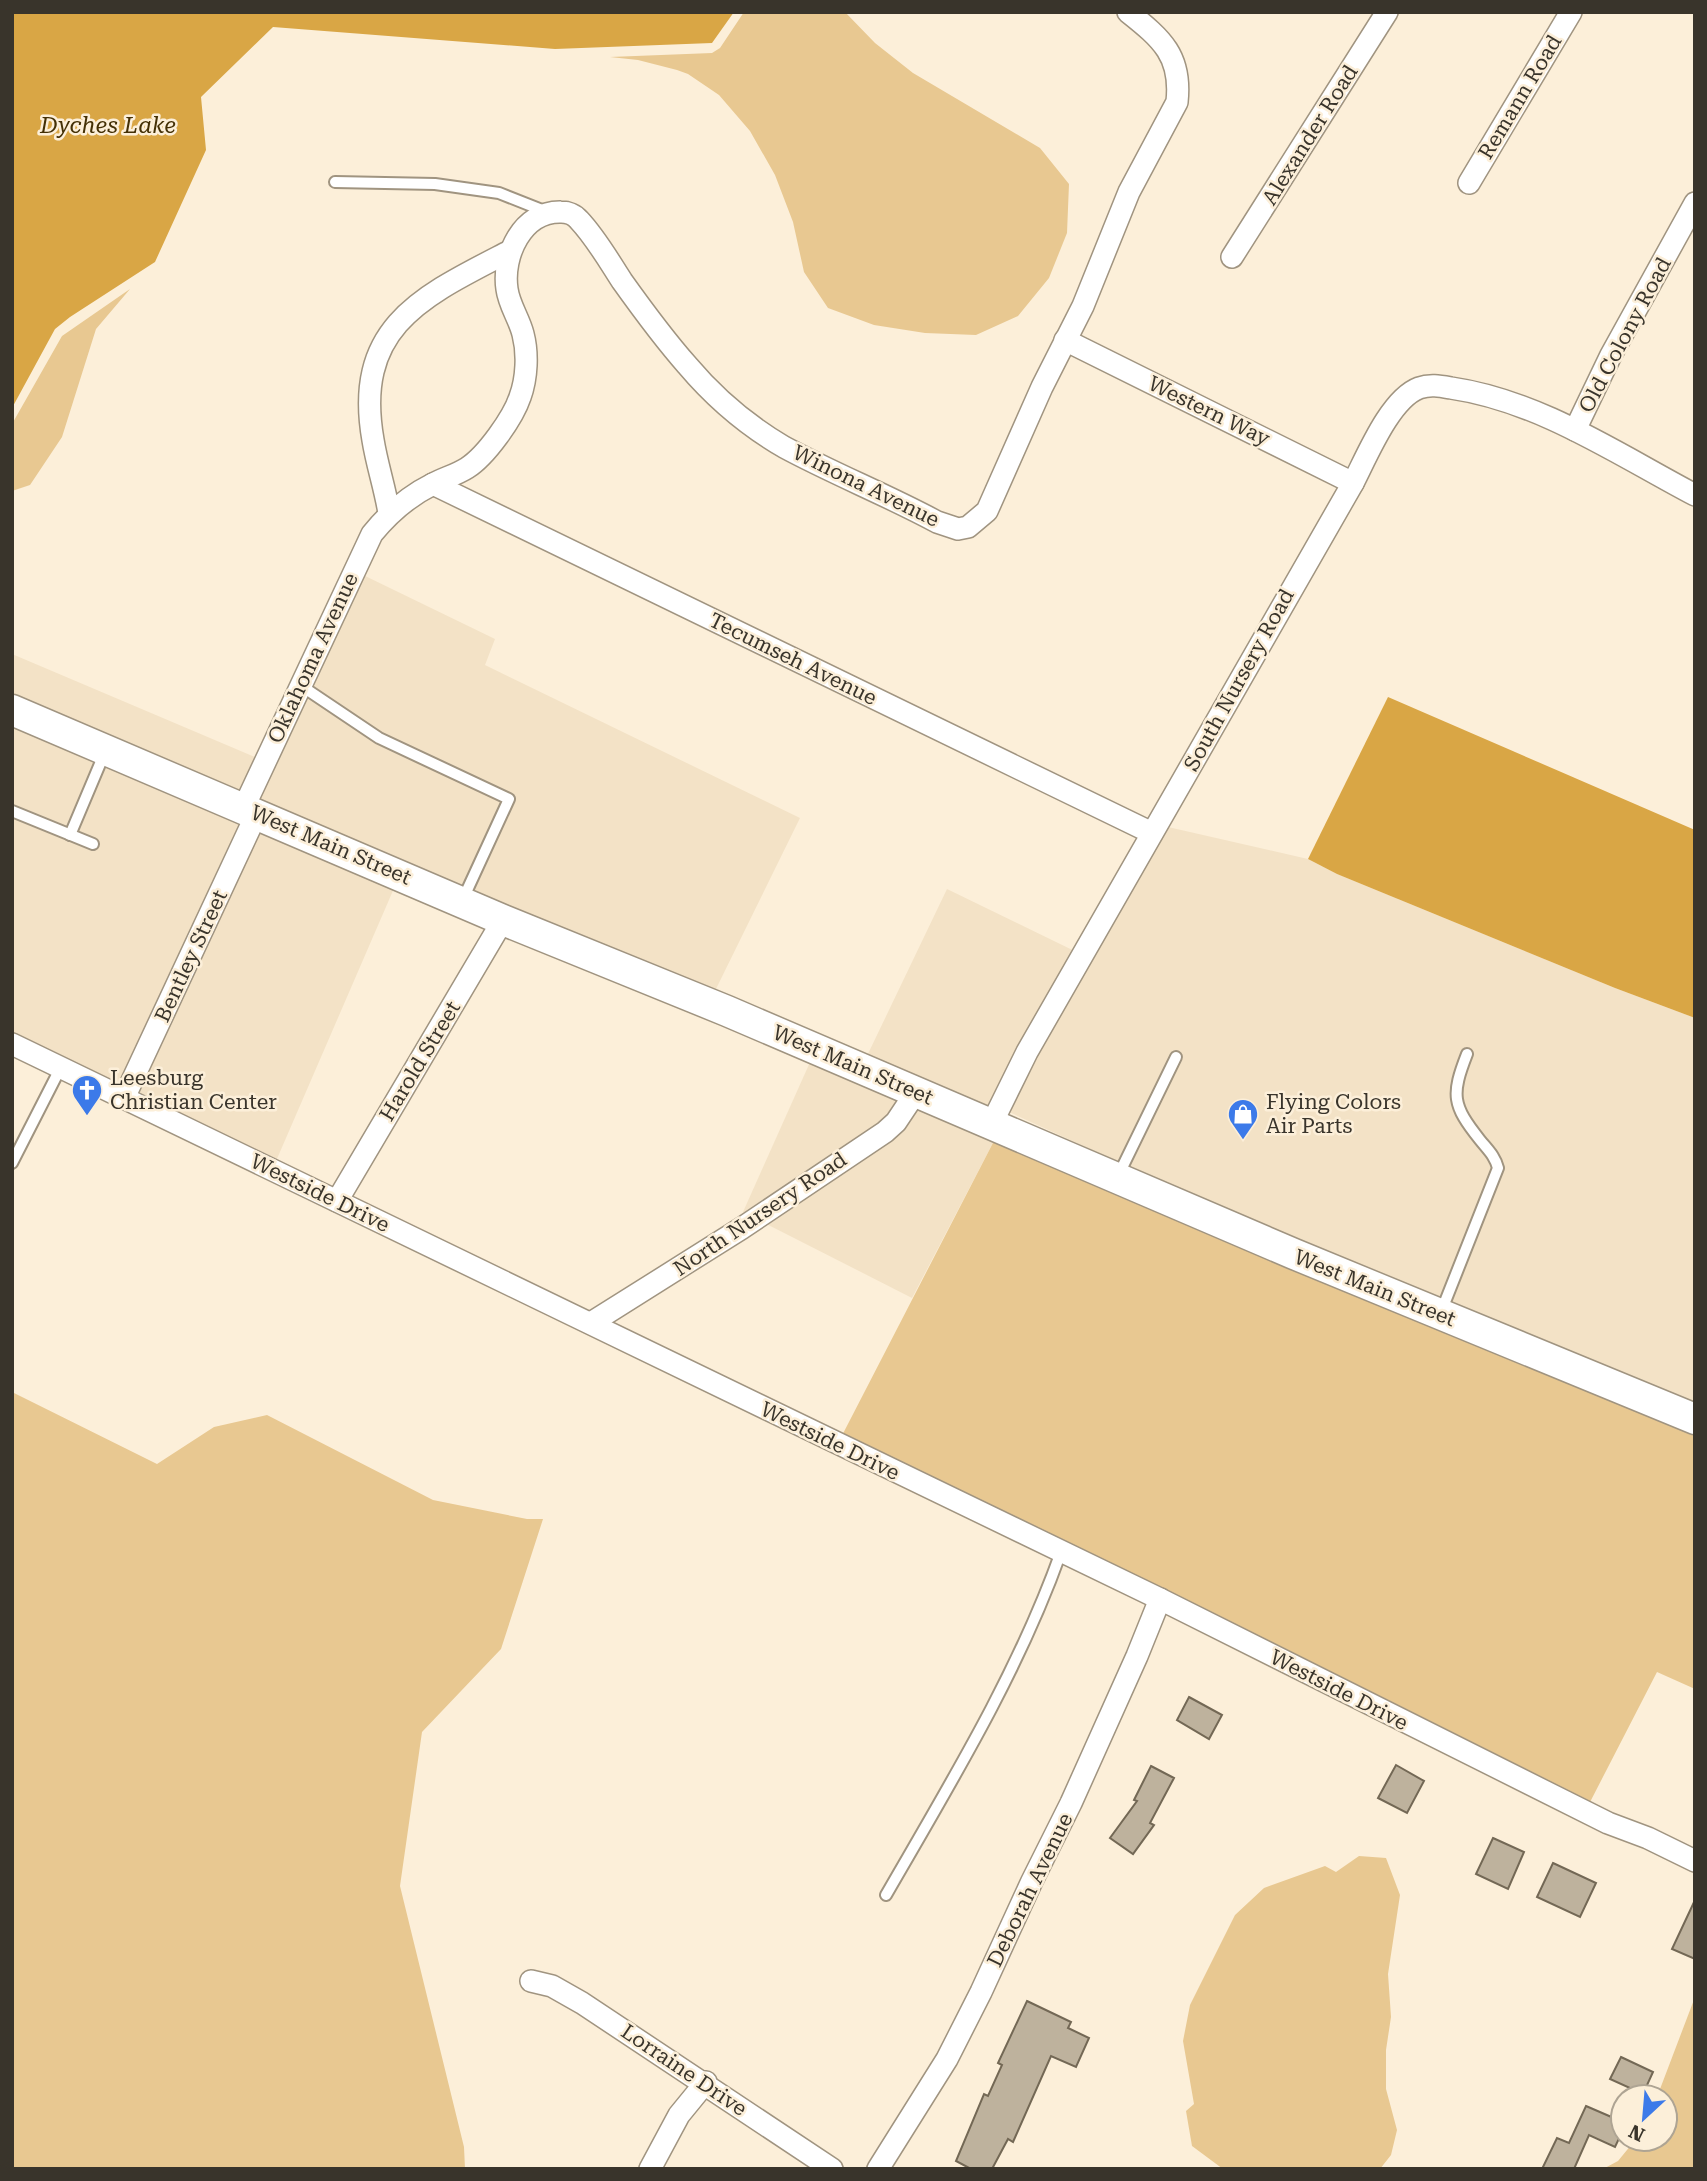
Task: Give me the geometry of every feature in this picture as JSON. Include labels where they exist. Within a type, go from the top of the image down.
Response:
[{"type":"main road","name":"West Main Street","points":[[12,710],[503,920],[727,1011],[1117,1179],[1695,1419]]},
{"type":"street","name":"Winona Avenue","points":[[550,213],[563,212],[580,221],[687,365],[747,422],[783,446],[937,522],[958,529],[968,527],[987,511],[1083,306],[1129,192],[1177,102],[1179,86],[1173,56],[1165,45],[1128,12]]},
{"type":"street","name":"Alexander Road","points":[[1232,257],[1387,12]]},
{"type":"street","name":"Remann Road","points":[[1469,183],[1571,12]]},
{"type":"street","name":"Old Colony Road","points":[[1575,430],[1611,355],[1695,204]]},
{"type":"street","points":[[510,251],[462,276],[398,321],[377,356],[372,377],[370,409],[373,438],[389,513],[433,484],[468,467],[483,454],[510,418],[520,398],[525,378],[526,353],[523,333],[507,290],[510,251],[522,230],[536,218],[550,213]]},
{"type":"street","name":"Western Way","points":[[1065,340],[1353,483]]},
{"type":"street","name":"South Nursery Road","points":[[991,1125],[1027,1052],[1353,483],[1380,431],[1404,398],[1420,388],[1432,385],[1487,395],[1575,430],[1695,495]]},
{"type":"street","name":"Tecumseh Avenue","points":[[433,484],[1153,833]]},
{"type":"street","name":"Oklahoma Avenue","points":[[251,810],[300,685],[372,534],[389,513]]},
{"type":"street","name":"Bentley Street","points":[[124,1098],[251,810]]},
{"type":"street","name":"Harold Street","points":[[337,1201],[503,920]]},
{"type":"street","name":"Westside Drive","points":[[12,1044],[1160,1599],[1589,1815],[1648,1838],[1695,1861]]},
{"type":"street","name":"North Nursery Road","points":[[591,1322],[742,1228],[885,1132],[896,1122],[916,1092]]},
{"type":"street","name":"Deborah Avenue","points":[[878,2169],[947,2059],[981,1992],[1071,1803],[1160,1599]]},
{"type":"street","name":"Westside Drive","points":[[1648,1838],[1695,1842]]},
{"type":"street","name":"Lorraine Drive","points":[[531,1981],[552,1986],[582,2003],[706,2082],[832,2169]]},
{"type":"street","points":[[650,2169],[679,2115],[706,2082]]},
{"type":"lane","points":[[335,182],[435,184],[499,193],[550,213]]},
{"type":"lane","points":[[300,685],[379,738],[509,799],[461,901]]},
{"type":"lane","points":[[70,835],[106,749]]},
{"type":"lane","points":[[12,811],[93,844]]},
{"type":"lane","points":[[1440,1314],[1498,1168],[1495,1157],[1462,1115],[1456,1099],[1457,1080],[1467,1054]]},
{"type":"lane","points":[[1117,1179],[1176,1057]]},
{"type":"lane","points":[[12,1163],[61,1067]]},
{"type":"lane","points":[[886,1895],[974,1742],[1045,1596],[1060,1552]]},
{"type":"shaded area","points":[[744,12],[845,12],[875,43],[913,73],[1040,148],[1069,184],[1067,233],[1049,278],[1018,316],[976,335],[925,333],[874,325],[828,308],[804,272],[793,222],[775,175],[750,131],[719,95],[688,74],[677,70],[638,60],[610,57],[712,53],[720,48]]},
{"type":"shaded area","points":[[130,289],[96,329],[62,437],[30,485],[12,491],[12,424],[62,336]]},
{"type":"shaded area","points":[[359,573],[495,639],[485,665],[800,818],[714,993],[12,697],[12,654],[264,761]]},
{"type":"shaded area","points":[[12,723],[395,886],[270,1175],[139,1106],[12,1056]]},
{"type":"shaded area","points":[[1168,827],[1308,859],[1337,874],[1695,1018],[1695,1407],[1277,1234],[1009,1112],[1006,1118],[866,1058],[947,889],[1093,960]]},
{"type":"shaded area","points":[[811,1060],[995,1139],[912,1298],[743,1212]]},
{"type":"shaded area","points":[[995,1139],[1695,1432],[1695,1689],[1657,1672],[1588,1806],[834,1451]]},
{"type":"shaded area","points":[[12,1392],[157,1464],[214,1427],[267,1415],[433,1500],[527,1519],[543,1519],[501,1649],[422,1732],[400,1886],[464,2147],[465,2169],[12,2169]]},
{"type":"shaded area","points":[[1359,1856],[1386,1858],[1400,1895],[1388,1974],[1391,2017],[1386,2050],[1386,2089],[1397,2130],[1391,2155],[1380,2169],[1223,2169],[1192,2146],[1186,2111],[1194,2104],[1183,2041],[1190,2005],[1235,1915],[1264,1888],[1325,1866],[1336,1872]]},
{"type":"shaded area","points":[[1695,1997],[1695,2169],[1603,2169],[1618,2161],[1625,2153],[1679,2153],[1679,2083],[1662,2083]]},
{"type":"water","name":"Dyches Lake","points":[[12,12],[734,12],[712,43],[555,49],[273,27],[201,97],[206,150],[155,262],[55,329],[12,408]]},
{"type":"water","points":[[1388,697],[1695,830],[1695,1018],[1337,874],[1308,859]]},
{"type":"building","points":[[1189,1697],[1222,1715],[1209,1739],[1177,1720]]},
{"type":"building","points":[[1396,1765],[1424,1781],[1407,1813],[1378,1798]]},
{"type":"building","points":[[1151,1766],[1174,1778],[1150,1823],[1154,1825],[1133,1854],[1110,1838],[1137,1801],[1134,1800]]},
{"type":"building","points":[[1493,1838],[1524,1852],[1508,1889],[1476,1874]]},
{"type":"building","points":[[1553,1863],[1596,1883],[1580,1917],[1537,1897]]},
{"type":"building","points":[[1695,1900],[1695,1959],[1672,1949]]},
{"type":"building","points":[[1027,2001],[1071,2022],[1068,2028],[1089,2038],[1076,2067],[1051,2056],[1013,2142],[1008,2139],[992,2169],[971,2169],[956,2161],[984,2094],[988,2096],[1002,2065],[998,2063]]},
{"type":"building","points":[[1621,2057],[1653,2072],[1648,2083],[1619,2083],[1610,2079]]},
{"type":"building","points":[[1586,2106],[1609,2116],[1609,2144],[1589,2135],[1574,2169],[1542,2169],[1557,2138],[1569,2143]]},
{"type":"place","name":"Leesburg Christian Center","points":[[87,1117]]},
{"type":"place","name":"Flying Colors Air Parts","points":[[1243,1141]]}]
